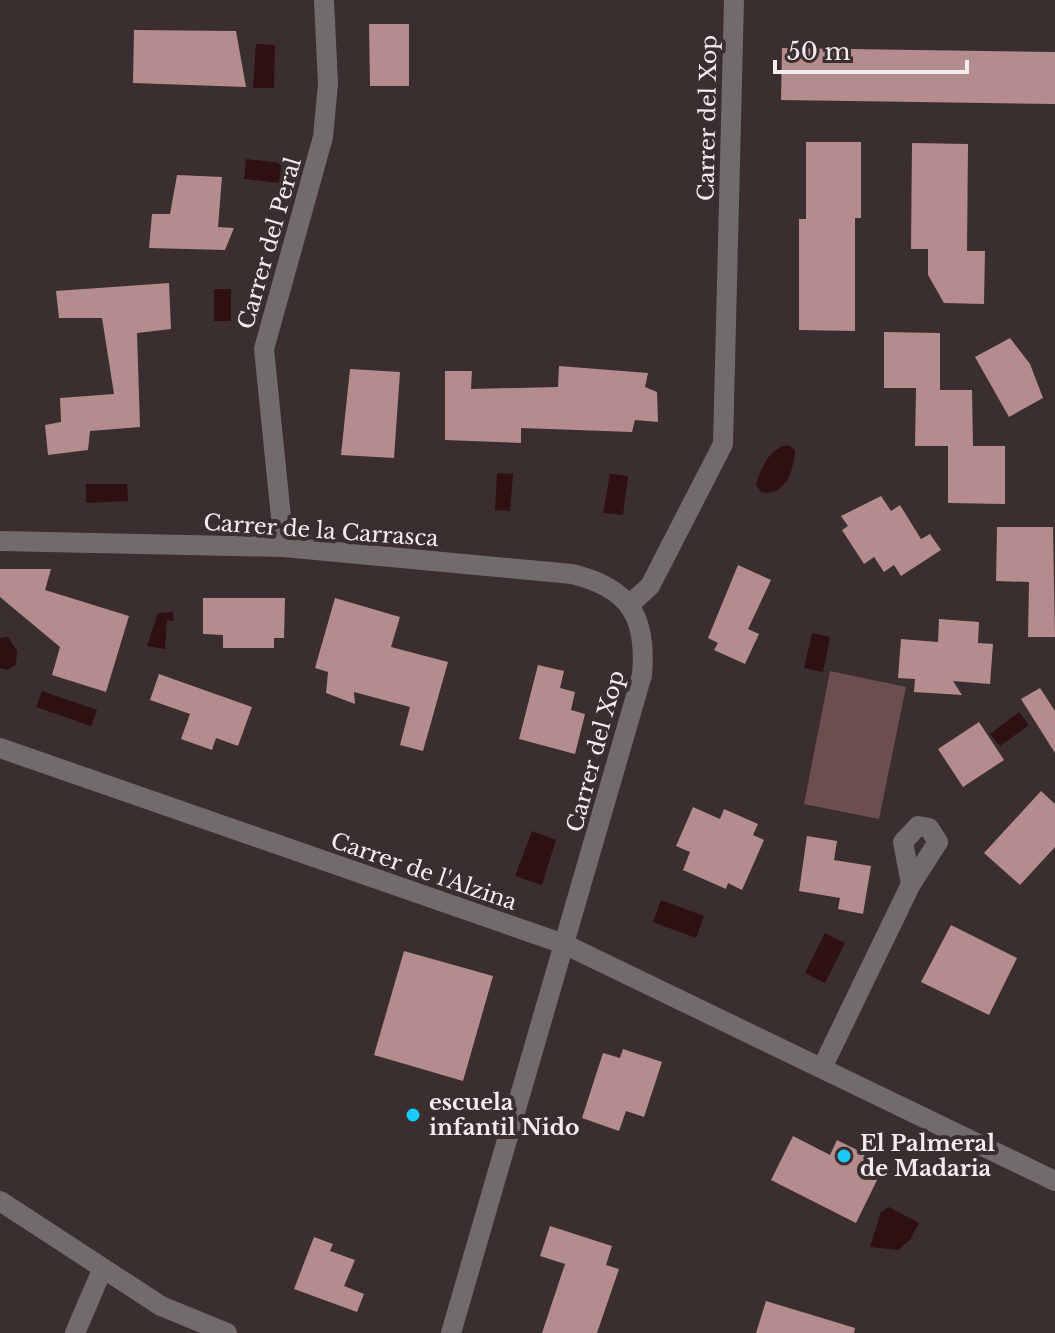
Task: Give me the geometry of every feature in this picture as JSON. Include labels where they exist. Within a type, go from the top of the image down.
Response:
[{"type":"street","name":"Carrer del Peral","points":[[284,547],[264,349],[323,137],[328,84],[324,0]]},
{"type":"street","name":"Carrer del Xop","points":[[451,1333],[642,675],[645,646],[630,604],[650,586],[723,444],[734,0]]},
{"type":"street","name":"Carrer de la Carrasca","points":[[0,541],[284,547],[572,574],[601,581],[618,591],[630,604]]},
{"type":"street","name":"Carrer de l'Alzina","points":[[0,748],[564,944],[1055,1181]]},
{"type":"street","points":[[822,1068],[911,884]]},
{"type":"street","points":[[0,1201],[161,1306],[227,1333]]},
{"type":"street","points":[[75,1333],[102,1270]]},
{"type":"shaded area","points":[[256,44],[275,45],[274,88],[253,88]]},
{"type":"shaded area","points":[[246,159],[281,163],[280,183],[244,179]]},
{"type":"shaded area","points":[[214,289],[231,289],[231,321],[214,321]]},
{"type":"shaded area","points":[[788,445],[795,450],[787,480],[777,490],[761,492],[756,485],[763,466],[771,454]]},
{"type":"shaded area","points":[[497,473],[513,474],[510,511],[495,510]]},
{"type":"shaded area","points":[[610,474],[628,476],[623,515],[603,513]]},
{"type":"shaded area","points":[[86,484],[127,484],[128,501],[86,503]]},
{"type":"shaded area","points":[[173,612],[174,621],[167,620],[165,649],[147,646],[158,613]]},
{"type":"shaded area","points":[[812,633],[830,637],[823,672],[804,668]]},
{"type":"shaded area","points":[[8,637],[17,651],[16,664],[8,670],[0,668],[0,638]]},
{"type":"shaded area","points":[[830,671],[906,687],[879,819],[804,804]]},
{"type":"shaded area","points":[[42,691],[97,710],[91,726],[36,707]]},
{"type":"shaded area","points":[[1019,712],[1029,725],[1000,746],[990,734]]},
{"type":"shaded area","points":[[532,831],[556,840],[542,885],[515,876]]},
{"type":"shaded area","points":[[661,900],[704,916],[696,938],[653,922]]},
{"type":"shaded area","points":[[825,933],[845,943],[825,983],[805,973]]},
{"type":"shaded area","points":[[889,1207],[919,1223],[910,1240],[898,1250],[870,1247],[881,1212]]},
{"type":"building","points":[[369,24],[409,24],[409,86],[370,86]]},
{"type":"building","points":[[134,30],[236,31],[246,87],[133,83]]},
{"type":"building","points":[[782,48],[1055,52],[1055,104],[781,100]]},
{"type":"building","points":[[806,142],[861,142],[861,218],[855,218],[855,331],[799,330],[799,219],[806,219]]},
{"type":"building","points":[[912,143],[968,144],[967,251],[985,251],[984,304],[944,303],[928,275],[928,249],[911,249]]},
{"type":"building","points":[[177,175],[222,177],[218,227],[234,228],[225,250],[149,248],[152,214],[170,214]]},
{"type":"building","points":[[169,283],[171,329],[137,333],[140,427],[90,431],[88,450],[48,455],[45,425],[61,422],[60,398],[114,394],[102,318],[59,318],[56,291]]},
{"type":"building","points":[[884,332],[940,333],[940,390],[972,390],[973,446],[1005,446],[1005,504],[948,503],[948,446],[915,446],[916,388],[884,388]]},
{"type":"building","points":[[1010,338],[1030,364],[1043,398],[1009,417],[975,357]]},
{"type":"building","points":[[559,366],[648,373],[645,387],[657,392],[658,422],[635,420],[632,432],[521,428],[521,443],[445,440],[445,371],[472,371],[471,389],[558,387]]},
{"type":"building","points":[[350,369],[400,372],[394,458],[341,455]]},
{"type":"building","points":[[881,496],[891,511],[900,505],[921,539],[930,534],[941,550],[901,576],[894,565],[884,572],[874,557],[864,564],[842,530],[848,526],[841,516]]},
{"type":"building","points":[[997,527],[1053,527],[1055,637],[1028,637],[1029,582],[996,581]]},
{"type":"building","points":[[738,565],[771,580],[748,629],[759,634],[745,664],[714,650],[718,643],[708,638]]},
{"type":"building","points":[[0,569],[51,569],[45,590],[129,616],[106,692],[52,675],[60,647],[0,597]]},
{"type":"building","points":[[203,598],[285,598],[284,638],[274,638],[274,648],[223,648],[223,635],[203,634]]},
{"type":"building","points":[[335,598],[400,617],[391,647],[448,662],[423,751],[400,745],[410,707],[354,692],[355,704],[326,693],[328,672],[315,668]]},
{"type":"building","points":[[939,619],[979,622],[978,643],[993,644],[990,684],[953,681],[962,695],[914,692],[915,679],[898,678],[901,639],[938,642]]},
{"type":"building","points":[[538,665],[564,671],[560,688],[575,692],[571,710],[585,714],[575,754],[519,739]]},
{"type":"building","points":[[159,674],[252,707],[238,746],[216,738],[212,750],[181,739],[190,714],[150,700]]},
{"type":"building","points":[[1040,688],[1055,711],[1055,753],[1021,699]]},
{"type":"building","points":[[979,722],[1004,760],[963,787],[938,749]]},
{"type":"building","points":[[1041,791],[1055,804],[1055,847],[1020,885],[984,853]]},
{"type":"building","points":[[693,807],[720,819],[724,809],[758,824],[753,835],[764,840],[742,890],[728,883],[726,889],[683,870],[690,852],[676,846]]},
{"type":"building","points":[[807,836],[837,841],[834,860],[871,866],[863,914],[838,909],[840,898],[799,891]]},
{"type":"building","points":[[951,925],[1017,958],[989,1015],[921,982]]},
{"type":"building","points":[[404,951],[493,976],[463,1081],[374,1055]]},
{"type":"building","points":[[623,1049],[662,1062],[644,1117],[626,1111],[619,1131],[582,1118],[603,1053],[620,1058]]},
{"type":"building","points":[[793,1136],[830,1155],[837,1140],[871,1157],[865,1169],[879,1176],[856,1223],[771,1180]]},
{"type":"building","points":[[550,1226],[612,1246],[606,1265],[619,1269],[597,1333],[542,1333],[565,1264],[540,1256]]},
{"type":"building","points":[[314,1237],[333,1244],[330,1251],[355,1260],[344,1286],[364,1294],[357,1312],[294,1289]]},
{"type":"building","points":[[766,1301],[855,1328],[854,1333],[756,1333]]},
{"type":"place","name":"escuela infantil Nido","points":[[413,1115]]},
{"type":"place","name":"El Palmeral de Madaria","points":[[844,1156]]}]
